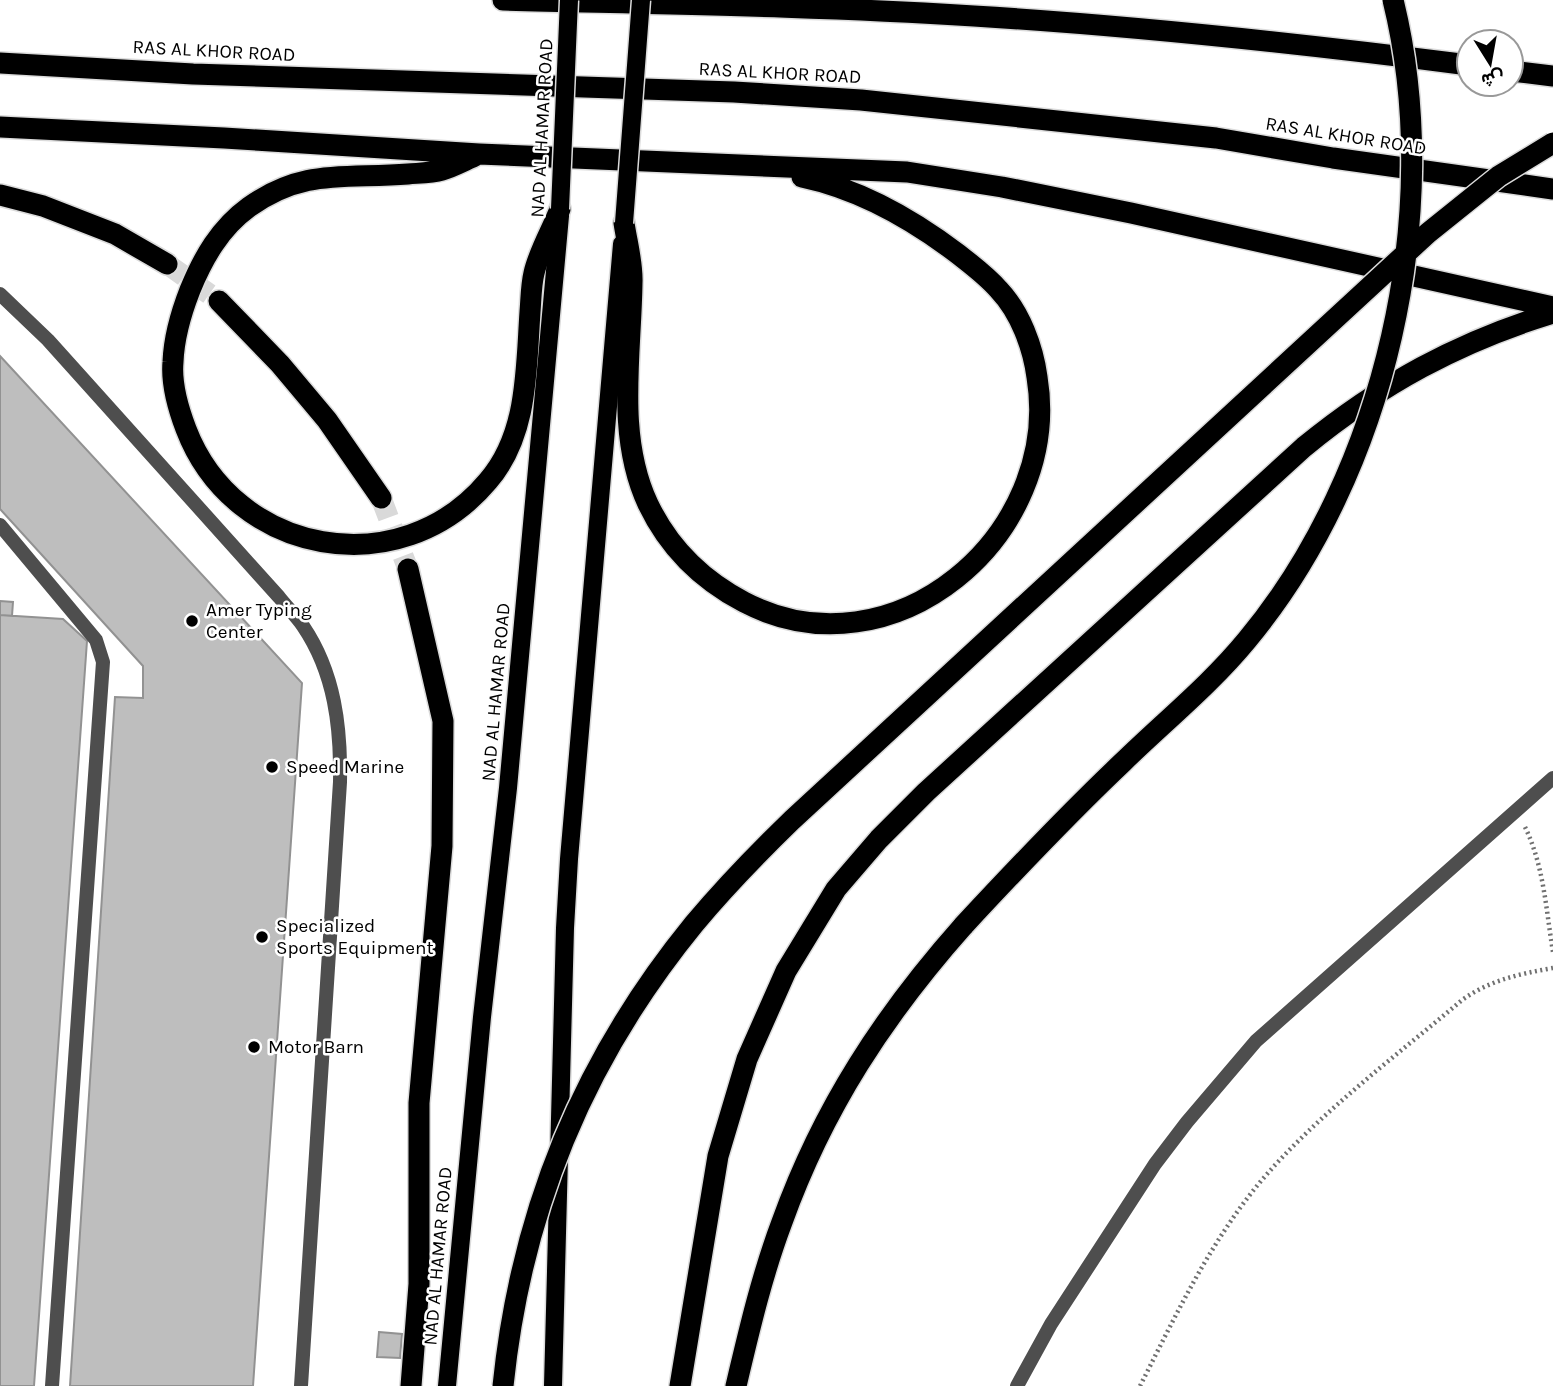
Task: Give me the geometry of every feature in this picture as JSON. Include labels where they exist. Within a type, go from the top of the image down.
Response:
[{"type":"highway","points":[[503,0],[822,8],[975,16],[1251,40],[1455,63]]},
{"type":"highway","points":[[736,1386],[765,1273],[781,1224],[820,1130],[870,1043],[923,972],[964,925],[1064,820],[1188,702],[1247,640],[1298,570],[1344,483],[1377,390],[1401,286],[1408,230],[1410,116],[1405,65],[1393,0]]},
{"type":"highway","name":"RAS AL KHOR ROAD","points":[[0,63],[192,74],[734,92],[861,100],[1216,138],[1333,158],[1553,189]]},
{"type":"highway","points":[[1525,73],[1553,76]]},
{"type":"highway","points":[[0,127],[479,154],[907,172],[1002,187],[1131,213],[1553,307]]},
{"type":"highway","points":[[503,1386],[508,1335],[520,1272],[537,1210],[558,1150],[585,1091],[616,1035],[651,981],[694,924],[741,870],[792,820],[1428,233],[1499,176],[1553,143]]},
{"type":"highway","points":[[479,154],[441,171],[387,176],[328,176],[299,182],[272,193],[247,208],[207,251],[178,319],[172,364],[178,408],[194,450],[220,487],[255,516],[295,536],[339,545],[382,544],[422,531],[459,510],[489,480],[511,444],[523,403],[534,273],[561,209]]},
{"type":"highway","points":[[624,223],[632,279],[627,400],[633,454],[647,502],[672,544],[688,562],[726,592],[781,617],[818,622],[858,622],[909,607],[958,578],[997,537],[1014,512],[1035,456],[1040,427],[1041,397],[1035,359],[1020,323],[1001,291],[936,237],[901,216],[854,194],[807,178],[752,167]]},
{"type":"highway","points":[[0,195],[43,206],[115,234],[167,264]]},
{"type":"highway","points":[[219,302],[281,364],[327,420],[381,498]]},
{"type":"highway","points":[[680,1386],[718,1156],[747,1059],[786,971],[836,889],[879,839],[926,792],[1341,416],[1423,364],[1490,334],[1553,313]]},
{"type":"highway","points":[[408,569],[443,721],[442,846],[419,1103],[419,1284],[411,1386]]},
{"type":"main road","name":"NAD AL HAMAR ROAD","points":[[447,1386],[482,1017],[508,788],[561,209],[569,0]]},
{"type":"main road","points":[[553,1386],[569,873],[641,0]]},
{"type":"street","points":[[0,294],[48,340],[304,627],[334,696],[341,741],[340,782],[301,1386]]},
{"type":"street","points":[[0,525],[96,639],[103,662],[52,1386]]},
{"type":"street","points":[[1017,1386],[1051,1324],[1125,1208],[1187,1122],[1256,1041],[1553,778]]},
{"type":"path","points":[[1514,811],[1534,846],[1553,952]]},
{"type":"path","points":[[1140,1386],[1214,1246],[1261,1181],[1288,1152],[1337,1106],[1478,988],[1515,974],[1553,968]]},
{"type":"building","points":[[0,356],[302,683],[253,1386],[70,1386],[115,697],[143,698],[143,666],[0,509]]},
{"type":"building","points":[[0,601],[13,602],[12,616],[0,615]]},
{"type":"building","points":[[0,615],[63,619],[87,641],[34,1386],[0,1386]]},
{"type":"building","points":[[379,1332],[402,1334],[400,1358],[377,1357]]},
{"type":"tunnel","points":[[167,264],[219,301]]},
{"type":"tunnel","points":[[381,498],[408,569]]},
{"type":"place","name":"Amer Typing Center","points":[[192,621]]},
{"type":"place","name":"Speed Marine","points":[[272,767]]},
{"type":"place","name":"Specialized Sports Equipment","points":[[262,937]]},
{"type":"place","name":"Motor Barn","points":[[254,1047]]}]
